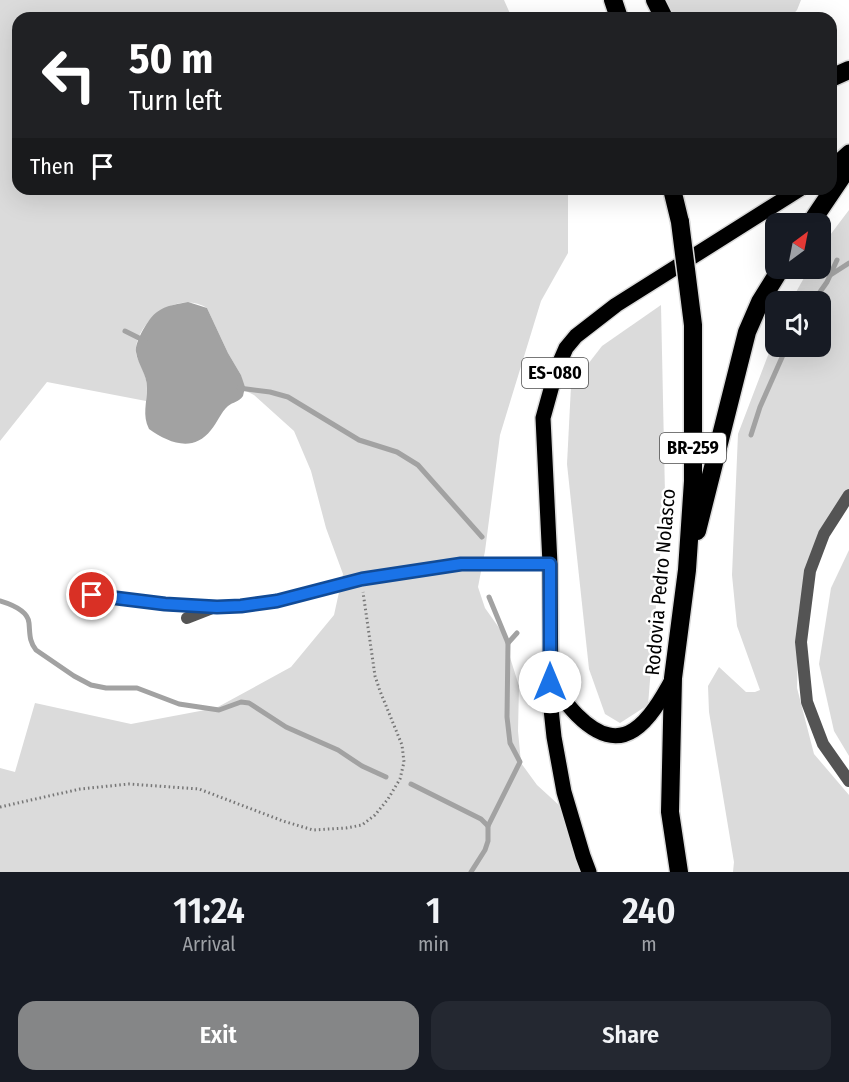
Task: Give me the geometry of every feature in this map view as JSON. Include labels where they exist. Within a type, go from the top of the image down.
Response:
[{"type":"highway","points":[[837,184],[849,166]]},
{"type":"highway","name":"Rodovia Pedro Nolasco","points":[[673,195],[680,222],[693,325],[693,481],[687,570],[673,678],[670,812],[679,872]]},
{"type":"highway","points":[[817,213],[830,195]]},
{"type":"highway","points":[[687,570],[747,332],[760,302],[774,279]]},
{"type":"main road","points":[[837,163],[849,152]]},
{"type":"main road","name":"ES-080","points":[[550,682],[550,564],[543,418],[556,371],[566,348],[576,336],[616,305],[790,195]]},
{"type":"main road","points":[[550,682],[576,714],[594,729],[620,736],[631,732],[648,718],[673,678]]},
{"type":"main road","points":[[550,682],[554,737],[564,792],[589,872]]},
{"type":"street","points":[[849,495],[824,534],[810,572],[801,642],[807,702],[823,744],[849,781]]},
{"type":"street","points":[[92,595],[165,604],[241,606],[277,601],[362,579],[461,564],[550,564]]},
{"type":"street","points":[[187,618],[217,607]]},
{"type":"path","points":[[0,807],[80,789],[129,784],[199,789],[313,830],[362,825],[375,815],[388,799],[400,779],[404,762],[402,745],[375,676],[362,579]]},
{"type":"shaded area","points":[[0,0],[504,0],[509,12],[12,12],[12,195],[568,195],[568,253],[541,301],[500,435],[478,587],[485,608],[502,632],[519,686],[518,731],[521,763],[537,785],[572,817],[590,872],[0,872],[0,768],[15,772],[35,703],[131,724],[216,708],[291,667],[334,615],[343,574],[326,528],[311,471],[294,431],[254,395],[244,390],[241,375],[207,308],[185,303],[174,305],[153,317],[145,326],[139,336],[136,350],[146,380],[146,401],[47,382],[0,441]]},
{"type":"shaded area","points":[[659,0],[801,0],[795,12],[664,12]]},
{"type":"shaded area","points":[[849,210],[849,498],[827,524],[799,610],[797,688],[814,754],[849,795],[849,872],[733,872],[734,862],[709,712],[708,686],[719,667],[746,692],[760,690],[737,626],[732,575],[738,434],[767,357],[831,357],[831,291],[797,291],[803,279],[831,279],[831,234]]},
{"type":"shaded area","points":[[188,302],[207,308],[245,387],[243,396],[226,408],[204,437],[197,442],[181,443],[173,442],[149,429],[145,414],[147,383],[136,348],[143,330],[154,315],[168,306]]},
{"type":"shaded area","points":[[661,305],[665,495],[648,705],[620,723],[605,714],[589,669],[567,464],[571,386],[602,346]]},
{"type":"shaded area","points":[[849,550],[849,756],[834,731],[819,664],[831,588]]},
{"type":"waterway","points":[[821,291],[837,260]]},
{"type":"waterway","points":[[832,274],[849,263]]},
{"type":"waterway","points":[[125,331],[145,341]]},
{"type":"waterway","points":[[751,435],[760,407],[782,357]]},
{"type":"waterway","points":[[239,388],[288,397],[359,440],[397,452],[418,465],[482,537]]},
{"type":"waterway","points":[[471,872],[485,850],[488,841],[488,826],[520,762],[510,743],[507,717],[508,643],[489,597]]},
{"type":"waterway","points":[[0,601],[18,608],[28,618],[31,640],[36,650],[91,685],[106,688],[137,688],[179,704],[219,710],[241,702],[249,703],[286,727],[338,750],[362,766],[386,777]]},
{"type":"waterway","points":[[508,643],[517,633]]},
{"type":"waterway","points":[[411,784],[481,819],[488,826]]},
{"type":"route","points":[[92,595],[165,604],[241,606],[277,601],[362,579],[402,572],[461,564],[550,564],[550,682]]}]
